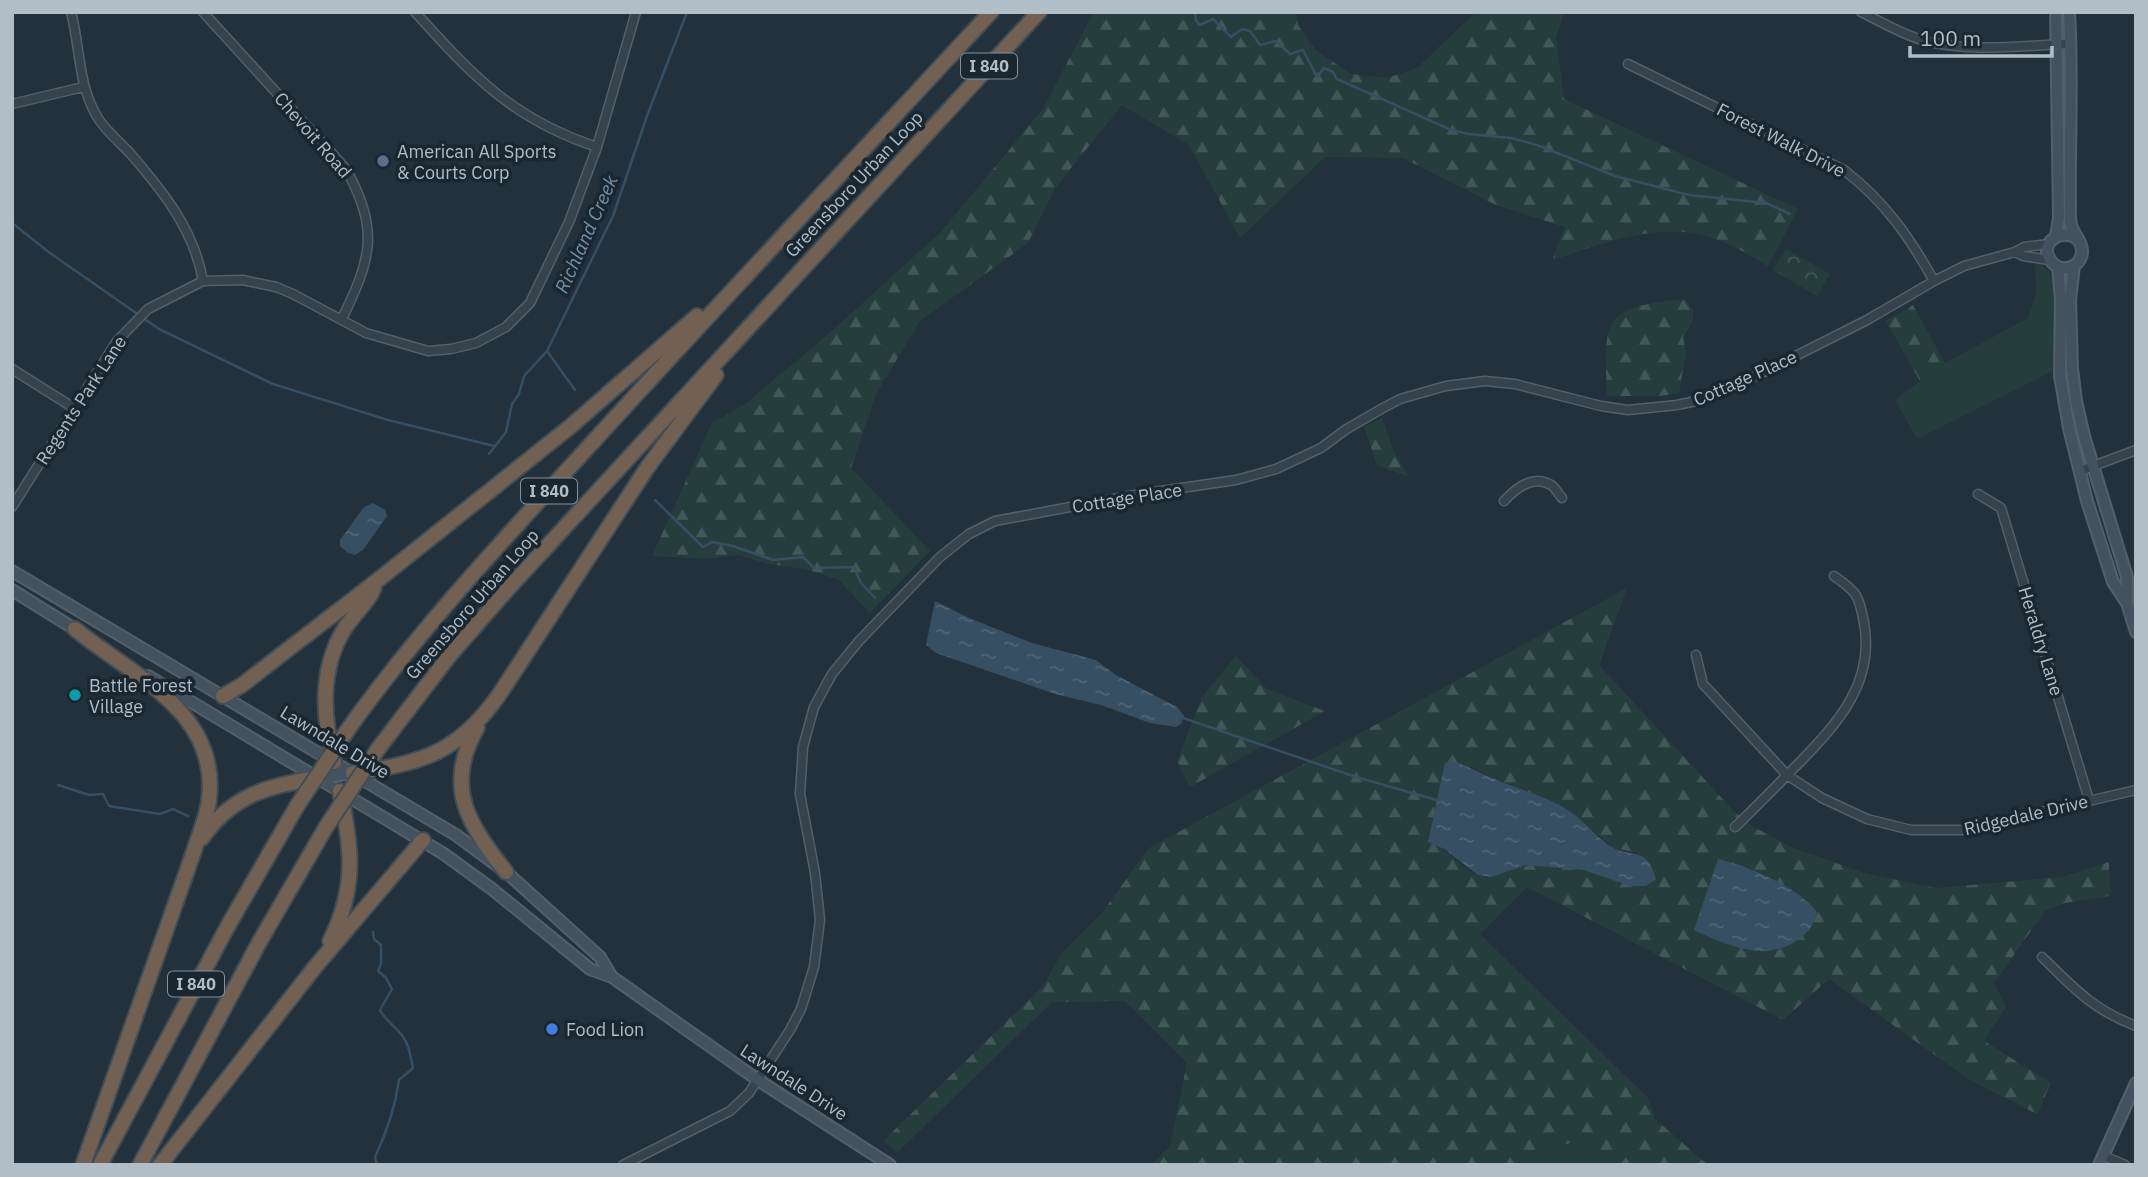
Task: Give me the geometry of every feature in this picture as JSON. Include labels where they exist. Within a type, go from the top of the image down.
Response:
[{"type":"highway","name":"Greensboro Urban Loop","points":[[100,1165],[223,934],[297,806],[349,728],[395,667],[451,599],[758,261],[991,12]]},
{"type":"highway","name":"Greensboro Urban Loop","points":[[140,1165],[260,941],[326,827],[378,749],[423,689],[478,622],[1039,12]]},
{"type":"highway","points":[[222,696],[242,684],[378,580],[413,549],[571,426],[758,261]]},
{"type":"highway","points":[[506,872],[474,830],[466,810],[462,789],[465,755],[485,714],[648,468],[761,314]]},
{"type":"highway","points":[[336,769],[326,727],[325,700],[331,658],[343,631],[372,594],[378,580]]},
{"type":"highway","points":[[75,629],[170,700],[193,726],[206,755],[210,793],[194,851],[83,1165]]},
{"type":"highway","points":[[353,773],[396,767],[432,755],[456,741],[485,714]]},
{"type":"highway","points":[[194,851],[215,822],[242,800],[277,785],[319,778]]},
{"type":"highway","points":[[315,967],[340,919],[350,879],[350,845],[340,791]]},
{"type":"highway","points":[[160,1165],[315,967],[423,840]]},
{"type":"main road","points":[[2056,12],[2059,218],[2048,255],[2054,264],[2061,299],[2060,376],[2080,471],[2113,582],[2131,601]]},
{"type":"main road","points":[[2069,12],[2070,217],[2081,245],[2082,257],[2074,266],[2070,300],[2072,368],[2083,434],[2127,577],[2136,632]]},
{"type":"main road","points":[[2052,240],[2068,234],[2078,240]]},
{"type":"main road","points":[[2054,264],[2074,266]]},
{"type":"main road","name":"Lawndale Drive","points":[[12,571],[222,696],[336,769],[353,773],[456,835],[506,872],[600,957],[612,977]]},
{"type":"main road","name":"Lawndale Drive","points":[[12,590],[423,840],[468,871],[590,969],[612,977],[758,1080],[890,1165]]},
{"type":"main road","points":[[319,778],[336,769],[340,791]]},
{"type":"main road","points":[[2102,1160],[2136,1083]]},
{"type":"street","points":[[71,12],[83,87],[95,114],[163,192],[190,239],[200,263],[203,281]]},
{"type":"street","name":"Chevoit Road","points":[[203,12],[346,169],[359,192],[368,235],[368,256],[362,277],[342,319]]},
{"type":"street","points":[[415,12],[469,71],[501,99],[541,125],[597,147]]},
{"type":"street","name":"Regents Park Lane","points":[[12,507],[107,354],[131,325],[161,300],[203,281],[243,280],[276,287],[366,333],[428,351],[476,343],[506,327],[530,303],[569,222],[597,147],[636,12]]},
{"type":"street","points":[[1861,12],[1905,34],[1941,44],[2071,44]]},
{"type":"street","name":"Forest Walk Drive","points":[[1628,64],[1844,170],[1870,191],[1896,221],[1934,281]]},
{"type":"street","points":[[12,104],[83,87]]},
{"type":"street","name":"Cottage Place","points":[[622,1165],[730,1111],[758,1080],[790,1030],[801,1009],[814,967],[818,943],[818,896],[800,794],[803,747],[814,707],[832,674],[859,641],[940,557],[969,534],[995,521],[1140,494],[1236,480],[1276,469],[1321,447],[1400,399],[1446,386],[1485,381],[1516,384],[1601,406],[1628,410],[1695,401],[1758,375],[1964,267],[2052,240]]},
{"type":"street","name":"Cottage Place","points":[[2015,252],[2054,264]]},
{"type":"street","points":[[12,369],[74,408]]},
{"type":"street","points":[[2080,471],[2136,450]]},
{"type":"street","points":[[1504,501],[1520,485],[1538,482],[1551,485],[1562,498]]},
{"type":"street","name":"Heraldry Lane","points":[[1978,494],[2001,508],[2089,800]]},
{"type":"street","points":[[1735,827],[1833,728],[1854,696],[1864,669],[1867,638],[1855,590],[1834,576]]},
{"type":"street","name":"Ridgedale Drive","points":[[1696,655],[1703,684],[1787,775],[1822,798],[1867,819],[1911,830],[1964,830],[2136,790]]},
{"type":"street","points":[[2042,957],[2091,1004],[2110,1017],[2136,1026]]},
{"type":"street","points":[[2102,1160],[2125,1165]]},
{"type":"green space","points":[[1092,12],[1296,12],[1298,25],[1314,49],[1351,74],[1387,78],[1417,68],[1476,12],[1564,12],[1556,38],[1564,99],[1798,209],[1768,266],[1725,243],[1703,235],[1682,232],[1638,235],[1552,260],[1565,227],[1496,205],[1403,158],[1325,157],[1240,238],[1189,145],[1122,105],[1056,187],[1028,243],[920,321],[876,394],[851,468],[930,551],[870,613],[839,580],[806,569],[768,564],[739,555],[706,559],[652,556],[712,423],[745,404],[825,337],[940,233],[1043,109]]},
{"type":"green space","points":[[1786,249],[1830,274],[1817,296],[1773,270]]},
{"type":"green space","points":[[2035,264],[2041,265],[2049,272],[2054,292],[2053,371],[1917,439],[1895,400],[1945,363],[2028,318],[2036,293]]},
{"type":"green space","points":[[1685,299],[1693,309],[1693,321],[1683,337],[1686,353],[1679,393],[1660,396],[1607,396],[1606,349],[1612,323],[1635,308],[1656,302]]},
{"type":"green space","points":[[1913,305],[1945,363],[1920,381],[1886,321]]},
{"type":"green space","points":[[1382,418],[1394,452],[1409,477],[1377,465],[1364,427]]},
{"type":"green space","points":[[1627,588],[1599,665],[1732,809],[1750,825],[1791,847],[1864,873],[1936,888],[2062,877],[2109,862],[2110,896],[2065,903],[2045,911],[1994,983],[2006,1007],[1984,1041],[2051,1083],[2037,1114],[1968,1079],[1829,979],[1783,1020],[1527,887],[1480,934],[1648,1098],[1655,1119],[1708,1165],[1605,1165],[1607,1154],[1570,1143],[1509,1165],[1151,1165],[1170,1146],[1187,1063],[1125,1001],[1052,1002],[898,1152],[883,1141],[1042,987],[1062,953],[1101,914],[1149,848]],"holes":[[[1471,766],[1574,814],[1613,848],[1639,853],[1599,874],[1545,865],[1524,866],[1487,876],[1472,872],[1443,849],[1429,842],[1438,801]],[[1746,866],[1807,900],[1808,932],[1776,951]]]},
{"type":"green space","points":[[1236,656],[1267,689],[1325,711],[1190,787],[1177,761],[1202,697]]},
{"type":"green space","points":[[1570,1143],[1607,1154],[1605,1165],[1509,1165]]},
{"type":"water","points":[[373,503],[385,510],[387,516],[363,550],[355,555],[348,553],[340,546],[340,540],[364,507]]},
{"type":"water","points":[[935,601],[1032,643],[1096,660],[1116,675],[1177,707],[1184,716],[1181,724],[1176,727],[1150,723],[936,653],[926,645]]},
{"type":"water","points":[[1452,761],[1548,799],[1566,809],[1612,847],[1643,857],[1648,861],[1656,879],[1646,886],[1631,886],[1583,870],[1526,865],[1491,877],[1478,875],[1444,849],[1428,842],[1445,763]]},
{"type":"water","points":[[1718,859],[1758,872],[1797,894],[1817,912],[1812,926],[1794,942],[1766,951],[1737,947],[1694,930]]},
{"type":"waterway","name":"Richland Creek","points":[[489,454],[506,432],[512,404],[519,394],[524,376],[547,351],[613,216],[647,116],[687,12]]},
{"type":"waterway","points":[[1195,12],[1196,21],[1200,25],[1213,19],[1231,37],[1242,29],[1250,31],[1260,45],[1276,41],[1290,54],[1303,50],[1317,77],[1324,68],[1333,72],[1337,79],[1449,129],[1468,134],[1511,138],[1537,145],[1615,176],[1689,195],[1766,203],[1790,214]]},
{"type":"waterway","points":[[12,223],[50,253],[159,329],[273,384],[388,420],[494,446]]},
{"type":"waterway","points":[[547,351],[575,390]]},
{"type":"waterway","points":[[655,500],[703,547],[712,542],[733,546],[773,560],[803,557],[814,568],[854,567],[861,583],[875,598]]},
{"type":"waterway","points":[[1180,717],[1356,777],[1440,801]]},
{"type":"waterway","points":[[58,785],[89,795],[103,794],[109,806],[160,814],[173,809],[188,816]]},
{"type":"waterway","name":"Richland Creek","points":[[373,932],[374,939],[381,945],[381,964],[378,971],[392,989],[380,1010],[405,1040],[413,1068],[399,1080],[390,1120],[375,1157],[377,1165]]},
{"type":"place","name":"American All Sports & Courts Corp","points":[[383,161]]},
{"type":"place","name":"Battle Forest Village","points":[[75,695]]},
{"type":"place","name":"Food Lion","points":[[552,1029]]}]
